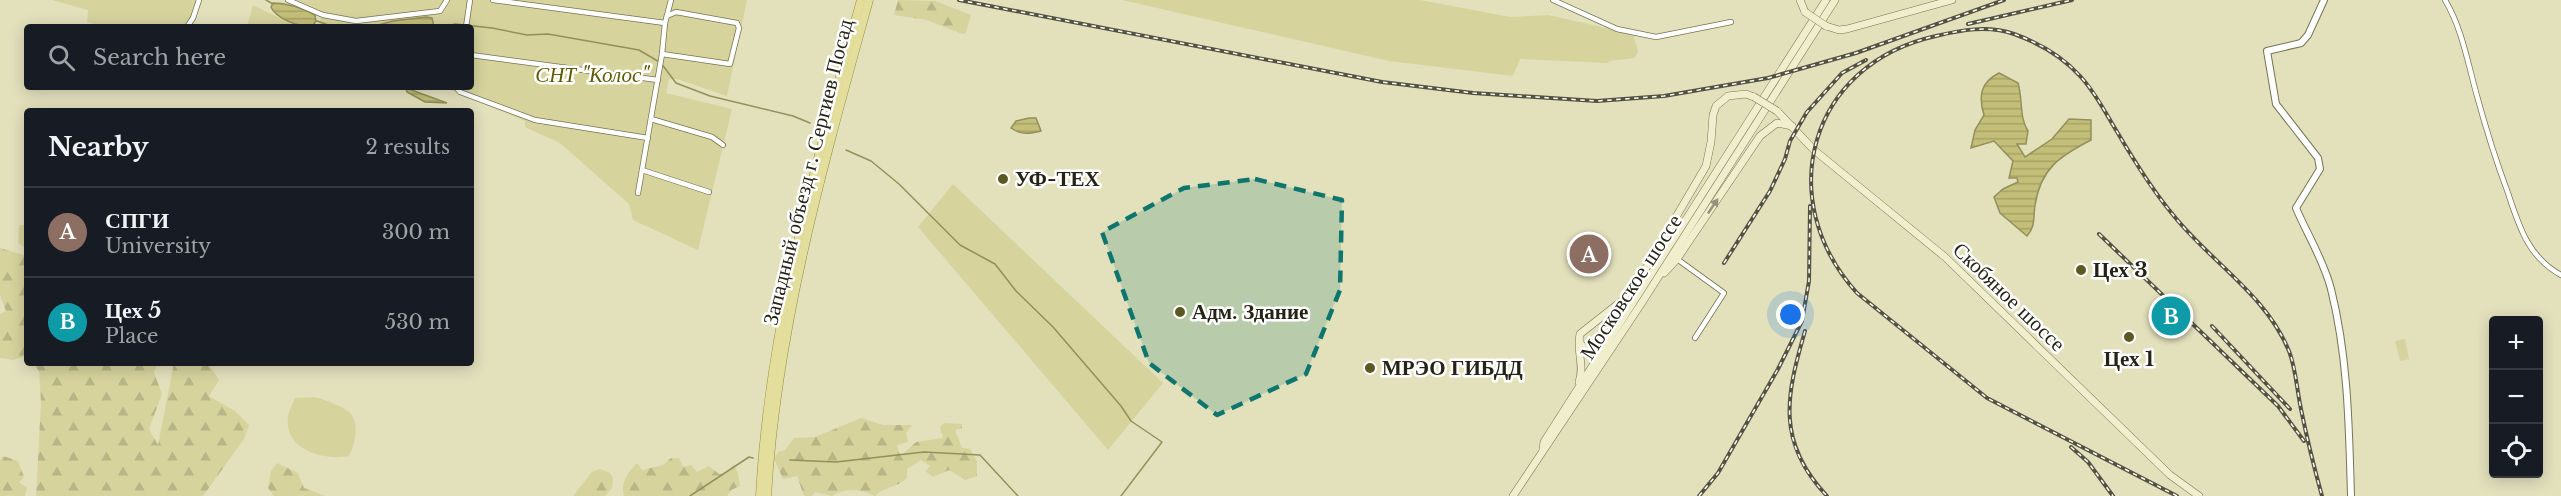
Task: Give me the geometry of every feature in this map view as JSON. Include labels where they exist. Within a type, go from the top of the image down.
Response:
[{"type":"main road","name":"Западный объезд г. Сергиев Посад","points":[[760,496],[767,407],[791,266],[861,0]]},
{"type":"main road","name":"Западный объезд г. Сергиев Посад","points":[[767,496],[774,416],[789,315],[814,202],[869,0]]},
{"type":"main road","points":[[1742,138],[1826,0]]},
{"type":"main road","points":[[1742,138],[1835,0]]},
{"type":"main road","points":[[1802,6],[1826,26],[1839,30],[1952,0]]},
{"type":"main road","name":"Московское шоссе","points":[[1614,333],[1593,352],[1583,348],[1579,338],[1582,331],[1623,300],[1633,288],[1699,179],[1710,154],[1713,115],[1716,106],[1728,96],[1746,94],[1754,97]]},
{"type":"main road","name":"Скобяное шоссе","points":[[1754,97],[1777,111],[1832,166],[1945,257],[2170,475],[2199,496]]},
{"type":"main road","points":[[1641,304],[1677,259],[1760,136],[1777,123],[1793,126]]},
{"type":"main road","name":"Московское шоссе","points":[[1542,452],[1544,442],[1575,395],[1641,304],[1742,138]]},
{"type":"main road","name":"Московское шоссе","points":[[1513,496],[1549,445],[1614,333],[1742,138]]},
{"type":"main road","points":[[1579,338],[1580,347],[1584,353],[1601,358]]},
{"type":"main road","points":[[1575,395],[1583,371],[1579,338]]},
{"type":"street","points":[[189,24],[199,0]]},
{"type":"street","points":[[288,0],[323,15],[356,21],[440,10],[447,0]]},
{"type":"street","points":[[466,24],[470,0]]},
{"type":"street","points":[[492,0],[665,22]]},
{"type":"street","points":[[638,193],[658,80],[665,22],[671,0]]},
{"type":"street","points":[[1553,0],[1617,29],[1656,37],[1731,22]]},
{"type":"street","points":[[2324,0],[2308,34],[2301,43],[2267,51],[2276,104],[2318,158],[2320,169],[2296,208],[2330,286],[2342,342],[2347,379],[2351,496]]},
{"type":"street","points":[[2445,0],[2464,48],[2489,141],[2523,236],[2546,266],[2561,275]]},
{"type":"street","points":[[662,54],[730,64],[739,28],[737,23],[676,12],[667,16]]},
{"type":"street","points":[[474,55],[658,80]]},
{"type":"street","points":[[458,90],[535,120],[648,138]]},
{"type":"street","points":[[651,119],[712,137],[723,145]]},
{"type":"street","points":[[642,170],[709,192]]},
{"type":"street","points":[[1677,259],[1724,293],[1695,338]]},
{"type":"highlighted area","points":[[1255,179],[1342,200],[1340,290],[1306,374],[1217,415],[1149,363],[1102,232],[1184,188]]},
{"type":"green space","points":[[52,0],[196,0],[191,18],[186,24],[95,24],[87,22],[88,10]]},
{"type":"green space","name":"СНТ \"Колос\"","points":[[297,0],[747,0],[727,96],[677,79],[669,79],[666,93],[732,109],[698,250],[633,220],[629,204],[560,143],[525,127],[525,121],[451,90],[474,90],[474,24],[320,24],[322,11]]},
{"type":"green space","points":[[898,0],[935,1],[971,15],[966,32],[962,34],[927,20],[894,15]]},
{"type":"green space","points":[[1122,0],[1420,0],[1510,17],[1548,15],[1633,34],[1638,51],[1635,58],[1608,63],[1520,59],[1513,76],[1389,61]]},
{"type":"green space","points":[[253,5],[292,24],[248,24]]},
{"type":"green space","points":[[953,184],[1163,383],[1108,450],[918,227]]},
{"type":"green space","points":[[19,225],[24,225],[24,247],[18,244]]},
{"type":"green space","points":[[0,248],[24,255],[24,356],[13,360],[0,358],[0,314],[6,311],[0,295]]},
{"type":"green space","points":[[2405,339],[2409,359],[2400,361],[2395,341]]},
{"type":"green space","points":[[35,366],[156,366],[154,373],[162,394],[149,429],[158,445],[173,366],[210,366],[219,380],[209,396],[235,411],[249,425],[244,439],[203,496],[36,496],[41,402],[39,371]]},
{"type":"green space","points":[[314,397],[343,408],[353,417],[356,434],[349,456],[317,455],[307,451],[292,437],[288,428],[288,416],[295,398]]},
{"type":"green space","points":[[861,418],[883,425],[912,425],[906,433],[908,442],[897,445],[899,453],[903,454],[916,442],[943,438],[940,427],[944,423],[962,424],[962,428],[955,430],[962,448],[970,449],[977,461],[977,476],[965,480],[949,470],[933,477],[925,471],[930,466],[921,460],[907,469],[907,478],[875,496],[854,490],[843,491],[832,496],[815,492],[812,496],[804,496],[797,476],[783,479],[774,459],[778,452],[785,450],[794,438],[815,437]]},
{"type":"green space","points":[[3,456],[18,461],[24,477],[19,482],[27,488],[25,496],[0,496],[0,460]]},
{"type":"green space","points":[[671,458],[679,458],[683,467],[691,465],[697,472],[709,466],[719,474],[726,473],[734,464],[740,486],[731,490],[727,496],[624,496],[623,487],[626,478],[637,463],[642,470],[663,465]]},
{"type":"green space","points":[[277,463],[298,473],[304,488],[326,496],[274,496],[268,488],[271,471]]},
{"type":"green space","points":[[600,469],[610,473],[613,478],[612,488],[605,496],[573,496],[592,472]]},
{"type":"shaded area","points":[[273,3],[289,5],[315,15],[316,21],[314,24],[295,24],[278,15],[271,7]]},
{"type":"shaded area","points":[[426,17],[432,18],[433,24],[382,24]]},
{"type":"shaded area","points":[[1999,73],[2018,83],[2023,120],[2028,131],[2026,144],[2017,144],[2025,157],[2052,139],[2069,119],[2091,120],[2091,140],[2061,158],[2047,172],[2042,181],[2035,205],[2033,225],[2027,236],[2000,213],[1994,197],[2003,189],[2018,182],[2017,178],[2009,178],[2013,161],[1994,141],[1971,148],[1975,130],[1984,115],[1981,102],[1982,90],[1988,81]]},
{"type":"shaded area","points":[[406,90],[411,90],[447,103],[425,102]]},
{"type":"shaded area","points":[[1036,118],[1041,131],[1025,133],[1011,128],[1016,121]]},
{"type":"waterway","points":[[266,0],[273,4]]},
{"type":"waterway","points":[[317,21],[326,24]]},
{"type":"waterway","points":[[474,26],[527,35],[548,34],[639,50],[661,63],[676,83],[710,96],[793,116],[810,123]]},
{"type":"waterway","points":[[846,150],[871,161],[899,184],[960,245],[995,264],[1016,291],[1053,327],[1121,406],[1131,421],[1162,442],[1121,496]]},
{"type":"waterway","points":[[790,460],[836,462],[924,452],[980,455],[1018,496]]},
{"type":"waterway","points":[[690,496],[749,457],[753,458]]},
{"type":"railway","points":[[959,0],[1382,82],[1473,93],[1597,101],[1664,96],[1768,78],[1856,53],[2004,0]]},
{"type":"railway","points":[[1968,24],[2072,0]]},
{"type":"railway","points":[[2177,496],[1987,398],[1857,293],[1831,256],[1816,217],[1811,178],[1817,140],[1833,105],[1858,75],[1893,51],[1936,36],[1984,29],[2004,31],[2032,42],[2058,56],[2073,69],[2095,95],[2150,185],[2166,206],[2189,233],[2252,296],[2279,331],[2293,365],[2322,496]]},
{"type":"railway","points":[[1724,263],[1770,191],[1785,159],[1790,141],[1807,112],[1842,73],[1866,60]]},
{"type":"railway","points":[[1699,496],[1718,473],[1778,369],[1802,321],[1809,281],[1810,206]]},
{"type":"railway","points":[[2099,234],[2278,406],[2304,441]]},
{"type":"railway","points":[[2212,326],[2290,409]]},
{"type":"railway","points":[[1805,331],[1793,377],[1790,418],[1799,457],[1827,496]]},
{"type":"railway","points":[[2071,447],[2088,462],[2113,496]]},
{"type":"place","name":"УФ-ТЕХ","points":[[1003,179]]},
{"type":"place","name":"СПГИ","points":[[1589,254]]},
{"type":"place","name":"Цех 3","points":[[2081,270]]},
{"type":"place","name":"Адм. Здание","points":[[1180,312]]},
{"type":"place","name":"Цех 5","points":[[2171,316]]},
{"type":"place","name":"Цех 1","points":[[2129,337]]},
{"type":"place","name":"МРЭО ГИБДД","points":[[1370,368]]}]
